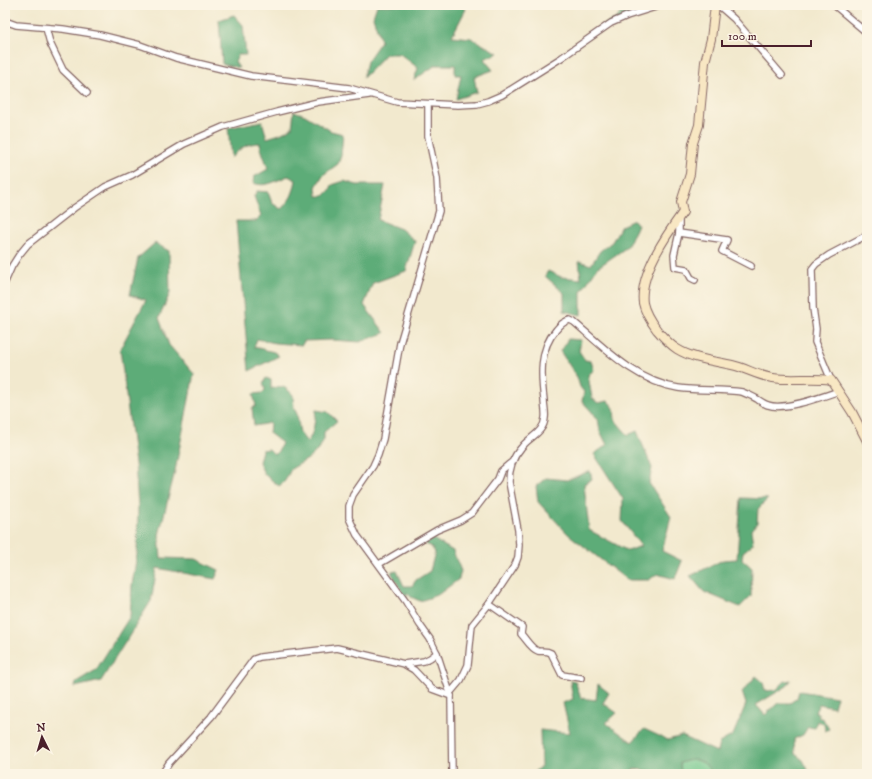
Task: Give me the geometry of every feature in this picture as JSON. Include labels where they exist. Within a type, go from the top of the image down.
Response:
[{"type":"street","points":[[5,21],[16,25],[75,30],[100,34],[140,45],[176,58],[251,76],[348,88],[397,102],[458,105],[477,104],[495,98],[523,82],[611,23],[627,16],[662,5]]},
{"type":"street","points":[[715,5],[711,39],[705,62],[699,125],[693,143],[690,174],[680,202],[683,212],[660,246],[647,274],[643,294],[645,310],[652,323],[666,340],[677,350],[691,356],[733,366],[767,377],[782,379],[830,380]]},
{"type":"street","points":[[718,5],[734,19],[782,75]]},
{"type":"street","points":[[834,5],[867,33]]},
{"type":"street","points":[[46,28],[50,43],[62,70],[87,93]]},
{"type":"street","points":[[5,282],[19,254],[28,244],[74,208],[105,187],[132,175],[184,144],[223,127],[277,112],[318,102],[372,94]]},
{"type":"street","points":[[428,104],[428,136],[437,178],[439,211],[399,347],[383,439],[373,466],[353,495],[349,506],[349,518],[351,524],[406,602],[430,639],[437,653],[451,695],[452,774]]},
{"type":"street","points":[[679,218],[679,233],[674,255],[675,267],[686,269],[691,278],[695,280]]},
{"type":"street","points":[[679,233],[727,240],[722,251],[751,266]]},
{"type":"street","points":[[867,235],[829,255],[812,267],[813,308],[816,329],[815,342],[830,380],[852,412],[867,441]]},
{"type":"street","points":[[451,695],[461,680],[468,665],[472,625],[515,565],[518,558],[518,530],[509,475],[512,462],[521,448],[538,433],[544,423],[545,415],[542,376],[543,354],[552,334],[567,320],[574,322],[626,365],[649,379],[666,385],[679,388],[742,392],[767,405],[775,406],[784,406],[812,400],[838,391]]},
{"type":"street","points":[[379,564],[437,530],[461,520],[472,513],[498,479],[504,468],[512,462]]},
{"type":"street","points":[[488,604],[522,627],[521,634],[533,648],[537,651],[546,651],[551,653],[564,677],[582,678]]},
{"type":"street","points":[[162,774],[169,763],[211,717],[254,659],[260,657],[337,648],[404,664],[414,670],[432,689],[451,695]]},
{"type":"street","points":[[404,664],[424,661],[437,653]]},
{"type":"green space","points":[[377,5],[462,5],[466,9],[452,36],[471,38],[498,53],[484,59],[493,70],[474,77],[477,92],[456,99],[461,75],[455,75],[455,65],[436,65],[414,80],[418,68],[400,54],[386,54],[363,78],[367,61],[381,41],[373,17]]},
{"type":"green space","points":[[626,5],[669,5],[601,30],[599,27],[617,18]]},
{"type":"green space","points":[[234,15],[243,25],[246,55],[238,55],[235,62],[239,68],[222,64],[219,20]]},
{"type":"green space","points":[[294,111],[305,115],[331,131],[343,134],[341,156],[338,164],[323,175],[316,187],[317,196],[324,196],[330,190],[332,185],[344,181],[357,185],[385,185],[378,220],[401,229],[415,241],[406,271],[373,283],[364,305],[385,333],[360,342],[333,340],[304,341],[302,345],[275,343],[257,339],[254,347],[274,352],[279,356],[249,371],[236,221],[256,221],[261,216],[254,196],[257,191],[268,192],[272,203],[281,209],[291,196],[296,180],[288,176],[275,182],[262,185],[253,183],[254,177],[268,169],[260,143],[251,144],[244,147],[231,158],[228,128],[262,121],[267,138],[292,128]]},
{"type":"green space","points":[[634,220],[638,225],[627,247],[597,268],[581,292],[581,315],[564,311],[564,293],[545,276],[548,271],[561,277],[581,279],[579,261],[591,265],[600,251],[612,242],[621,226]]},
{"type":"green space","points":[[155,243],[169,251],[170,293],[159,318],[169,345],[194,374],[175,471],[159,535],[161,558],[196,559],[219,570],[215,579],[157,568],[151,601],[101,681],[75,687],[76,682],[96,670],[130,616],[132,585],[137,554],[138,506],[135,464],[120,349],[146,300],[130,295],[138,258]]},
{"type":"green space","points":[[568,339],[581,340],[579,351],[585,360],[591,361],[594,370],[588,375],[592,398],[598,403],[608,401],[614,408],[615,420],[628,435],[637,431],[652,468],[649,483],[671,517],[662,551],[682,561],[675,579],[657,574],[649,580],[627,580],[568,534],[538,502],[536,486],[546,478],[567,480],[590,471],[592,479],[584,484],[589,530],[628,551],[641,546],[622,521],[623,499],[594,454],[607,445],[600,431],[598,419],[582,401],[584,392],[580,387],[577,377],[560,351]]},
{"type":"green space","points":[[266,378],[271,380],[271,389],[283,387],[293,395],[294,408],[297,414],[300,433],[307,442],[313,431],[316,410],[328,412],[337,421],[324,432],[324,439],[319,449],[308,459],[291,469],[285,481],[279,486],[264,474],[259,462],[262,450],[269,449],[274,454],[277,453],[282,443],[269,433],[270,423],[254,426],[252,408],[256,406],[253,394],[262,393],[265,390],[263,383]]},
{"type":"green space","points":[[741,498],[768,499],[758,509],[757,523],[751,530],[753,544],[743,552],[742,559],[752,568],[751,596],[740,607],[704,592],[690,576],[723,560],[737,559]]},
{"type":"green space","points":[[433,539],[453,551],[461,571],[459,579],[439,594],[429,598],[420,601],[411,597],[406,592],[407,598],[403,594],[391,572],[397,571],[404,586],[412,586],[416,580],[430,571],[435,552],[431,547],[424,543]]},
{"type":"green space","points":[[756,676],[763,682],[765,691],[776,690],[785,681],[791,680],[787,686],[756,705],[765,715],[778,703],[790,703],[797,698],[799,691],[837,697],[834,707],[819,704],[815,712],[819,714],[818,717],[823,719],[829,729],[825,731],[824,724],[817,721],[815,728],[808,727],[803,735],[794,739],[795,754],[803,760],[808,770],[807,774],[712,774],[702,762],[690,760],[680,763],[681,774],[651,774],[651,771],[634,769],[628,774],[532,774],[541,766],[540,730],[570,733],[563,703],[573,699],[570,680],[575,681],[581,698],[596,700],[598,684],[609,693],[603,703],[617,713],[606,723],[632,742],[644,729],[668,740],[682,736],[717,752],[719,743],[733,735],[746,704],[742,692]]},
{"type":"green space","points":[[693,759],[707,764],[712,774],[681,774],[680,763]]}]
